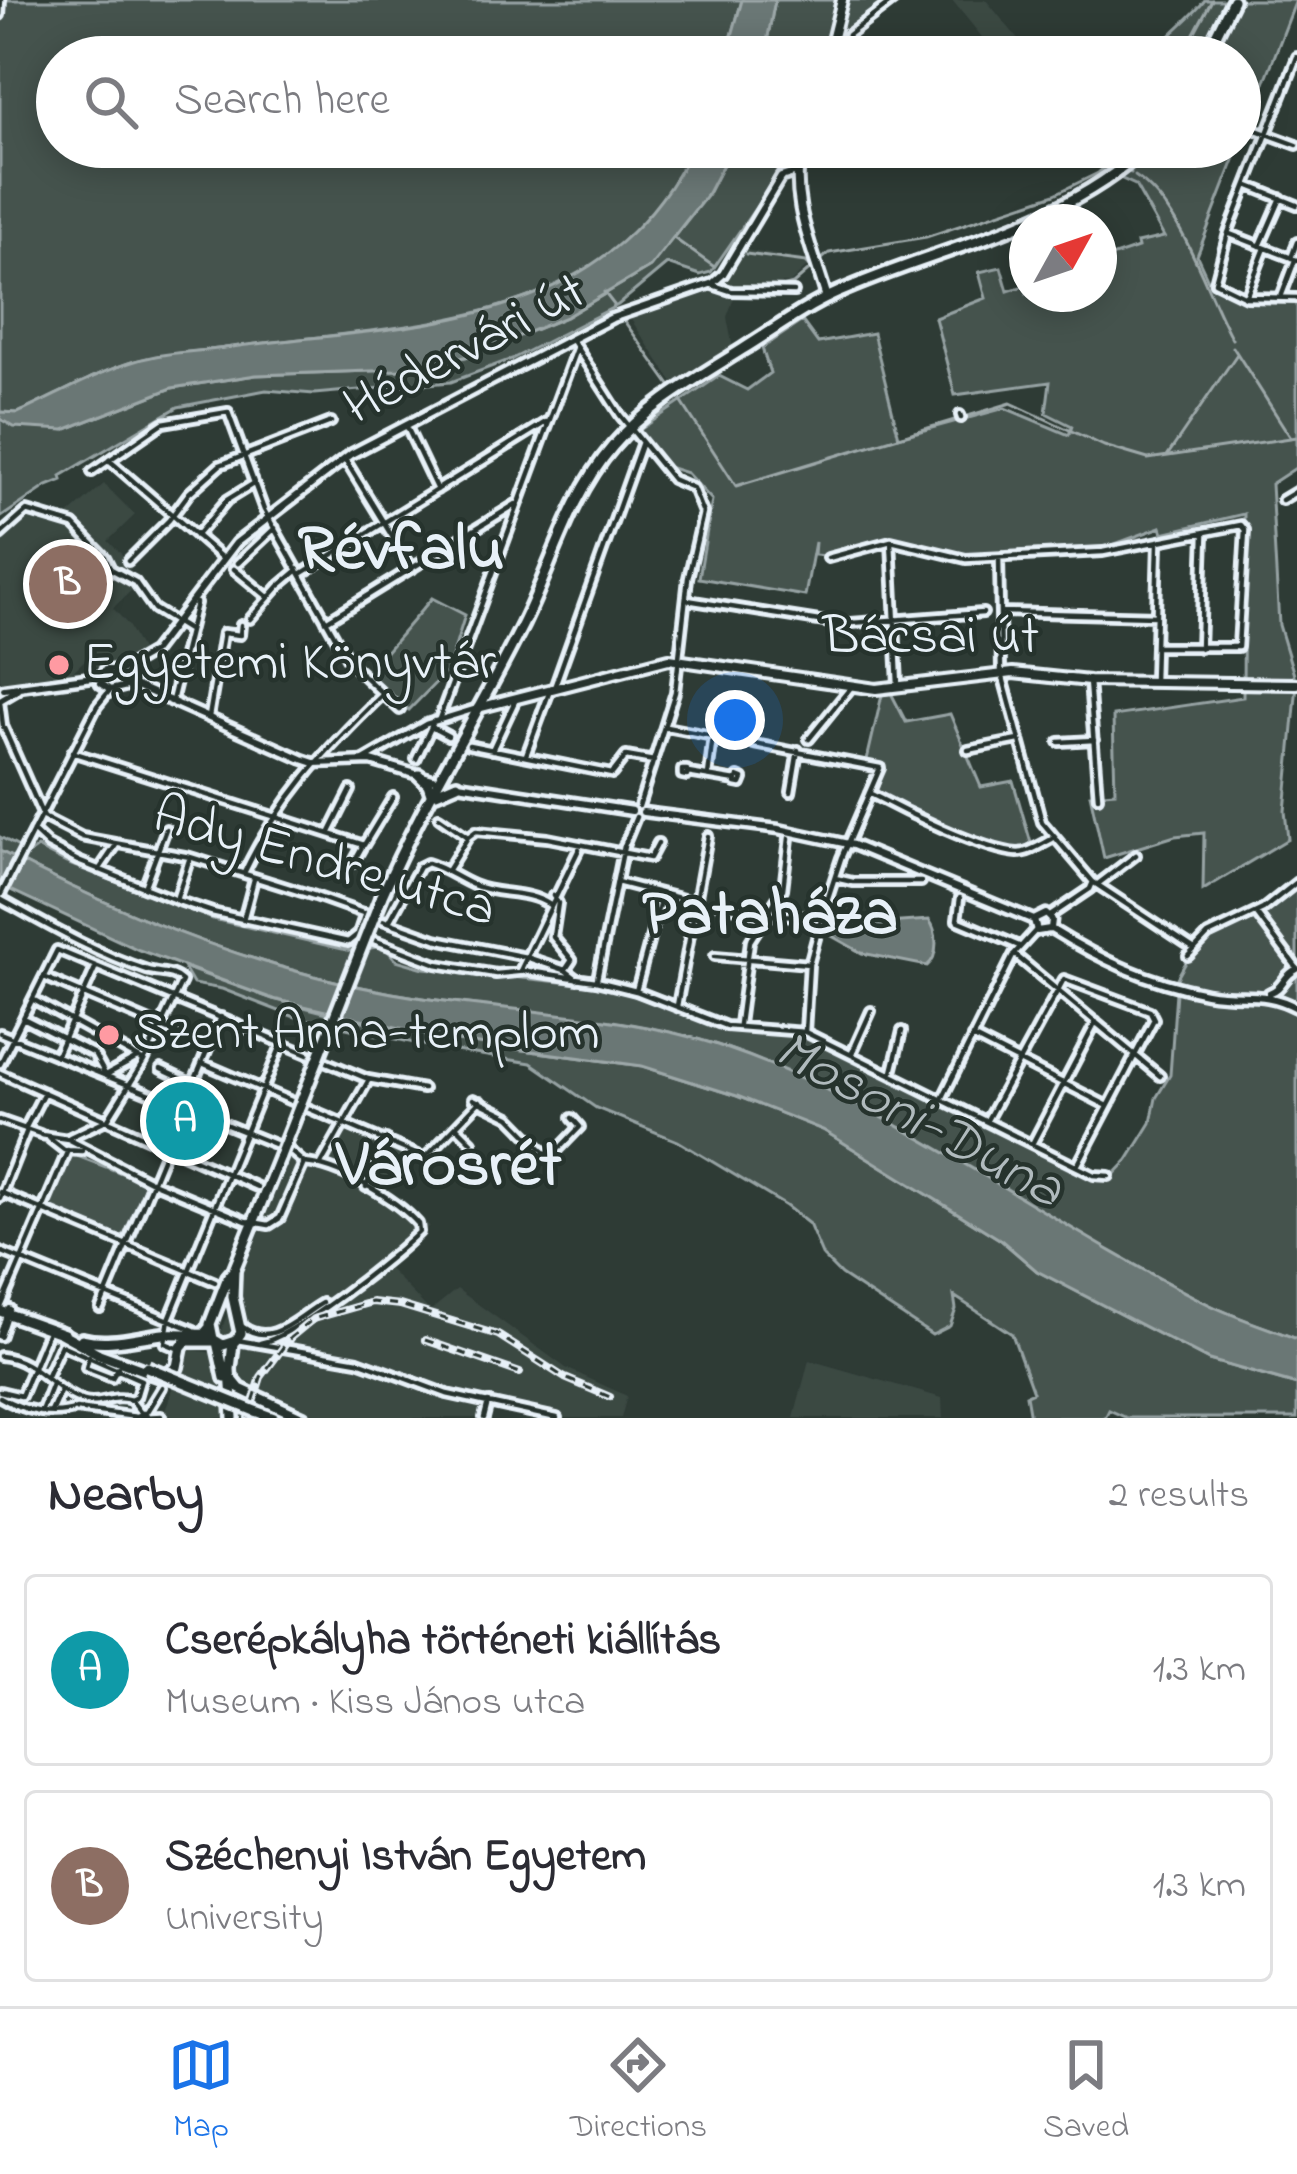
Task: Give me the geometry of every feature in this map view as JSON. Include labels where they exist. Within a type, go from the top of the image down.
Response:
[{"type":"main road","points":[[833,36],[842,0]]},
{"type":"main road","points":[[1215,36],[1233,0]]},
{"type":"main road","points":[[798,168],[798,208],[827,298]]},
{"type":"main road","points":[[233,1415],[211,1324],[381,898],[534,601],[579,497],[609,451],[672,394],[827,298],[1066,203],[1122,168]]},
{"type":"main road","name":"Bácsai út","points":[[478,707],[640,664],[679,659],[852,686],[898,687],[1002,673],[1089,682],[1297,684]]},
{"type":"main road","points":[[419,775],[428,784],[430,797]]},
{"type":"main road","points":[[430,797],[457,784]]},
{"type":"main road","points":[[233,1415],[231,1378],[240,1322],[233,1297],[234,1270]]},
{"type":"main road","points":[[6,1313],[274,1418]]},
{"type":"main road","points":[[54,1331],[99,1342],[170,1327],[201,1334],[222,1313],[240,1322]]},
{"type":"main road","points":[[54,1331],[157,1376],[174,1370],[176,1349],[189,1341],[235,1341]]},
{"type":"main road","points":[[231,1378],[240,1389],[303,1418]]},
{"type":"street","points":[[0,15],[1,0]]},
{"type":"street","points":[[848,36],[894,0]]},
{"type":"street","points":[[1261,149],[1297,57]]},
{"type":"street","points":[[1286,86],[1297,90]]},
{"type":"street","points":[[1261,132],[1297,145]]},
{"type":"street","points":[[1254,168],[1215,278],[1218,286],[1246,298],[1297,298]]},
{"type":"street","points":[[710,284],[723,274],[782,177],[797,172]]},
{"type":"street","points":[[1247,185],[1297,205]]},
{"type":"street","points":[[1246,298],[1281,198]]},
{"type":"street","points":[[1228,233],[1294,259]]},
{"type":"street","points":[[1281,298],[1297,242]]},
{"type":"street","points":[[710,284],[731,291],[794,292]]},
{"type":"street","name":"Hédervári út","points":[[111,681],[158,647],[222,559],[268,516],[345,459],[629,310],[710,284]]},
{"type":"street","points":[[571,339],[642,442],[674,482],[693,488],[702,504],[666,727],[623,851],[596,981]]},
{"type":"street","points":[[416,759],[435,723],[576,349]]},
{"type":"street","points":[[92,472],[175,418],[228,412],[268,516],[326,621],[356,671],[400,710]]},
{"type":"street","points":[[128,561],[207,474],[244,454],[331,422]]},
{"type":"street","points":[[250,620],[268,597],[300,572],[547,422]]},
{"type":"street","points":[[406,425],[437,490]]},
{"type":"street","points":[[525,758],[642,442]]},
{"type":"street","points":[[107,459],[222,559]]},
{"type":"street","points":[[345,459],[412,569]]},
{"type":"street","points":[[196,536],[227,500],[254,484]]},
{"type":"street","points":[[1282,500],[1297,491]]},
{"type":"street","points":[[326,621],[519,502]]},
{"type":"street","points":[[0,536],[24,511],[76,527],[111,569],[135,582],[154,609],[188,630]]},
{"type":"street","points":[[828,558],[891,541],[952,558],[1103,552],[1241,525],[1245,530],[1238,646],[1155,647]]},
{"type":"street","points":[[268,597],[236,566],[275,528]]},
{"type":"street","points":[[1201,648],[1204,533]]},
{"type":"street","points":[[891,541],[898,687]]},
{"type":"street","points":[[1154,681],[1158,542]]},
{"type":"street","points":[[999,558],[1002,673],[1034,803],[1054,838],[1095,883],[1190,952],[1208,935],[1256,913],[1297,882]]},
{"type":"street","points":[[686,600],[823,623],[983,613]]},
{"type":"street","points":[[172,701],[196,603]]},
{"type":"street","points":[[1000,612],[1156,616]]},
{"type":"street","points":[[209,717],[223,633],[240,635],[242,625]]},
{"type":"street","points":[[134,665],[131,675],[139,686]]},
{"type":"street","points":[[41,815],[3,726],[2,693],[85,679],[111,681],[139,686],[314,763],[368,760],[439,781],[848,844],[1035,925],[1043,933],[1051,929]]},
{"type":"street","points":[[0,1336],[20,1259],[66,1145],[108,1120],[183,985],[177,975],[98,950],[0,898],[111,681]]},
{"type":"street","points":[[1089,682],[1098,797]]},
{"type":"street","points":[[808,739],[852,686]]},
{"type":"street","points":[[489,688],[490,698],[500,701]]},
{"type":"street","points":[[244,873],[273,816],[326,748],[382,694]]},
{"type":"street","points":[[491,752],[518,696]]},
{"type":"street","name":"Bácsai út","points":[[368,760],[387,745],[478,707]]},
{"type":"street","points":[[458,713],[468,726]]},
{"type":"street","points":[[435,723],[448,736]]},
{"type":"street","points":[[666,727],[880,768],[822,916],[809,964],[805,1032]]},
{"type":"street","points":[[708,776],[713,736]]},
{"type":"street","points":[[968,750],[1018,740]]},
{"type":"street","name":"Bácsai út","points":[[1059,742],[1094,740]]},
{"type":"street","points":[[368,760],[380,756],[387,745]]},
{"type":"street","points":[[469,745],[612,774],[626,756],[655,761]]},
{"type":"street","points":[[326,748],[332,761]]},
{"type":"street","points":[[791,793],[798,750]]},
{"type":"street","points":[[73,752],[364,845]]},
{"type":"street","points":[[380,756],[388,765]]},
{"type":"street","points":[[688,773],[736,781]]},
{"type":"street","points":[[329,834],[351,790]]},
{"type":"street","points":[[869,793],[982,844],[1013,852],[1023,854],[1054,838]]},
{"type":"street","points":[[353,863],[393,797]]},
{"type":"street","points":[[38,803],[48,802]]},
{"type":"street","name":"Ady Endre utca","points":[[41,815],[82,837],[190,857],[436,939],[526,957],[579,849]]},
{"type":"street","points":[[439,817],[468,837]]},
{"type":"street","points":[[145,887],[166,829]]},
{"type":"street","points":[[447,871],[468,837],[484,830],[650,858],[658,843]]},
{"type":"street","points":[[33,831],[99,870],[243,920],[348,942],[358,934],[365,913]]},
{"type":"street","points":[[676,1006],[708,836]]},
{"type":"street","points":[[739,1024],[750,941],[783,889],[789,838]]},
{"type":"street","points":[[99,870],[117,843]]},
{"type":"street","points":[[942,1098],[1014,954],[1040,914],[1050,916],[1136,855]]},
{"type":"street","points":[[176,900],[190,857]]},
{"type":"street","points":[[389,922],[419,867],[427,862],[473,885],[534,895],[550,905]]},
{"type":"street","points":[[243,920],[255,878]]},
{"type":"street","points":[[835,878],[853,883],[921,882]]},
{"type":"street","points":[[617,882],[686,900]]},
{"type":"street","points":[[636,992],[662,894]]},
{"type":"street","points":[[553,896],[558,903],[553,937]]},
{"type":"street","points":[[960,898],[957,920],[1020,946]]},
{"type":"street","points":[[718,904],[765,915],[822,916]]},
{"type":"street","points":[[1256,913],[1297,969],[1260,996]]},
{"type":"street","points":[[1050,916],[1051,929]]},
{"type":"street","points":[[1051,929],[1143,978],[1210,994],[1277,996],[1297,1008]]},
{"type":"street","points":[[358,934],[437,964],[496,974],[520,971],[596,981],[726,1026],[805,1032],[1094,1175],[1109,1177]]},
{"type":"street","points":[[540,935],[553,937],[572,960],[565,970]]},
{"type":"street","points":[[257,1187],[0,1068],[57,950],[368,1079],[424,1089]]},
{"type":"street","points":[[1014,954],[1160,1076]]},
{"type":"street","points":[[1283,954],[1287,975]]},
{"type":"street","points":[[715,956],[809,964]]},
{"type":"street","points":[[520,971],[526,957],[565,970],[579,980]]},
{"type":"street","points":[[56,1055],[96,966]]},
{"type":"street","points":[[44,977],[209,1047]]},
{"type":"street","points":[[987,1120],[1057,989],[1069,978],[1150,1011],[1154,1019],[1077,1166]]},
{"type":"street","points":[[1282,984],[1287,1002]]},
{"type":"street","points":[[33,999],[141,1059]]},
{"type":"street","points":[[852,1053],[871,1011]]},
{"type":"street","points":[[100,1308],[221,1017]]},
{"type":"street","points":[[23,1018],[96,1056],[106,1075]]},
{"type":"street","points":[[1032,1144],[1096,1022]]},
{"type":"street","points":[[892,1073],[902,1031]]},
{"type":"street","points":[[0,1033],[293,1151],[304,1163],[321,1164],[397,1201],[418,1224],[418,1232],[363,1280],[280,1336],[260,1343],[235,1341]]},
{"type":"street","points":[[972,1037],[1108,1106]]},
{"type":"street","points":[[176,1349],[170,1327],[189,1270],[282,1043]]},
{"type":"street","points":[[106,1075],[141,1059]]},
{"type":"street","points":[[202,1063],[424,1158],[458,1127],[476,1100],[509,1116],[550,1158],[580,1127],[572,1118]]},
{"type":"street","points":[[161,1070],[193,1084]]},
{"type":"street","points":[[321,1164],[368,1079]]},
{"type":"street","points":[[44,1092],[1,1194],[215,1282]]},
{"type":"street","points":[[0,1120],[253,1223],[273,1225],[304,1163]]},
{"type":"street","points":[[458,1127],[472,1142]]},
{"type":"street","points":[[366,1187],[386,1138]]},
{"type":"street","points":[[217,1200],[231,1215]]},
{"type":"street","points":[[262,1203],[267,1220],[283,1212]]},
{"type":"street","points":[[0,1251],[106,1294],[170,1327],[194,1330]]},
{"type":"street","points":[[240,1322],[250,1333],[280,1336],[291,1348],[358,1361],[447,1394],[557,1418]]},
{"type":"street","points":[[0,1394],[20,1396],[54,1331]]},
{"type":"street","points":[[46,1376],[59,1345],[141,1378],[131,1400]]},
{"type":"street","points":[[89,1355],[88,1371],[109,1379],[118,1368]]},
{"type":"street","points":[[0,1356],[46,1376],[60,1392],[92,1403],[113,1396],[131,1400],[146,1413]]},
{"type":"street","points":[[41,1412],[53,1382]]},
{"type":"street","points":[[137,1417],[146,1413],[162,1387]]},
{"type":"street","points":[[51,1412],[60,1392]]},
{"type":"street","points":[[0,1394],[41,1412],[76,1409],[160,1416]]},
{"type":"street","points":[[62,1413],[69,1395]]},
{"type":"street","points":[[76,1409],[78,1399]]},
{"type":"street","points":[[484,1418],[488,1402]]},
{"type":"shaded area","points":[[0,0],[742,0],[732,36],[36,36],[36,168],[682,168],[668,195],[628,240],[580,274],[525,298],[404,326],[146,358],[18,413],[0,412]]},
{"type":"shaded area","points":[[742,0],[775,0],[768,36],[732,36]]},
{"type":"shaded area","points":[[775,0],[891,0],[844,36],[768,36]]},
{"type":"shaded area","points":[[952,0],[986,0],[1016,36],[981,36]]},
{"type":"shaded area","points":[[1205,0],[1296,0],[1261,91],[1261,36],[1170,36]]},
{"type":"shaded area","points":[[680,168],[721,168],[708,193],[650,267],[566,317],[470,356],[399,370],[256,375],[172,388],[64,430],[14,427],[0,419],[0,412],[18,413],[146,358],[361,333],[492,309],[552,287],[606,255],[654,209]]},
{"type":"shaded area","points":[[721,168],[779,168],[711,272],[700,275],[667,264],[618,305],[512,359],[451,382],[314,394],[266,390],[178,407],[0,518],[0,419],[64,430],[172,388],[256,375],[399,370],[470,356],[566,317],[650,267],[708,194]]},
{"type":"shaded area","points":[[1111,168],[1231,168],[1197,256],[1209,282],[1247,300],[1297,298],[1297,467],[1271,484],[1279,625],[1297,685],[1285,811],[1288,839],[1203,890],[1204,833],[1175,836],[1104,858],[1090,794],[1115,792],[1113,716],[1243,697],[1244,514],[1163,533],[1161,527],[1107,547],[1075,551],[953,557],[892,540],[826,556],[814,555],[815,542],[805,596],[699,578],[712,500],[687,473],[668,467],[638,431],[719,376],[747,390],[770,373],[762,348],[802,321],[818,343],[873,333],[899,437],[1005,408],[1069,435],[1072,426],[1046,413],[1050,382],[955,395],[935,318],[986,298],[979,272],[1001,267],[1009,291],[1009,312],[1117,312],[1117,255],[1138,248],[1137,243],[1164,237],[1135,185]]},
{"type":"shaded area","points":[[745,250],[810,264],[790,283],[782,283],[783,297],[734,298],[727,317],[733,349],[675,386],[630,318],[705,294],[724,283]]},
{"type":"shaded area","points":[[104,484],[135,515],[108,541],[133,565],[126,576],[137,585],[113,608],[143,654],[121,665],[98,667],[85,660],[69,675],[6,685],[0,679],[0,530],[21,509],[65,518]]},
{"type":"shaded area","points":[[432,598],[465,615],[448,670],[409,710],[366,675]]},
{"type":"shaded area","points":[[891,693],[906,722],[950,714],[981,787],[1013,781],[1031,843],[1016,851],[1001,849],[876,793],[885,765],[867,760],[882,695]]},
{"type":"shaded area","points":[[0,837],[30,853],[37,848],[213,919],[351,951],[377,947],[396,960],[424,968],[609,987],[728,1029],[808,1036],[1091,1178],[1108,1181],[1151,1123],[1156,1098],[1170,1075],[1177,978],[1193,950],[1297,886],[1297,1339],[1204,1302],[887,1125],[744,1055],[642,1027],[433,1000],[290,970],[190,937],[93,897],[0,851]]},
{"type":"shaded area","points":[[0,851],[142,918],[291,970],[433,1000],[642,1026],[723,1047],[786,1071],[908,1132],[1204,1302],[1297,1339],[1297,1385],[1209,1360],[1037,1271],[1001,1240],[823,1130],[642,1066],[457,1041],[273,999],[139,950],[0,885]]},
{"type":"shaded area","points":[[929,920],[936,944],[927,966],[862,953],[832,936],[835,928],[843,926]]},
{"type":"shaded area","points":[[183,967],[339,1016],[457,1041],[642,1066],[823,1130],[1001,1240],[1037,1271],[1209,1360],[1297,1385],[1297,1418],[1127,1418],[1109,1410],[1105,1418],[1030,1418],[1026,1395],[1033,1392],[1012,1334],[954,1296],[956,1309],[950,1326],[932,1335],[841,1275],[823,1257],[809,1224],[786,1206],[678,1141],[596,1108],[531,1063],[292,1016],[222,989],[193,984]]},
{"type":"shaded area","points":[[352,1123],[434,1160],[427,1166],[414,1159],[385,1189],[405,1201],[429,1226],[386,1266],[430,1311],[457,1289],[566,1368],[627,1396],[621,1418],[560,1418],[493,1402],[487,1418],[162,1418],[188,1349],[213,1353],[286,1152],[329,1162]]},
{"type":"shaded area","points":[[72,1154],[148,1183],[126,1243],[44,1209],[63,1161]]},
{"type":"shaded area","points":[[809,1360],[942,1398],[943,1418],[794,1418]]},
{"type":"waterway","points":[[1193,36],[1212,0]]},
{"type":"waterway","points":[[782,287],[793,284],[829,253],[926,237],[1055,194],[1103,168]]},
{"type":"waterway","points":[[1127,171],[1131,173]]},
{"type":"waterway","points":[[1135,176],[1152,190],[1179,228],[1232,339]]},
{"type":"waterway","points":[[675,239],[713,266]]},
{"type":"waterway","points":[[746,254],[806,262],[811,267]]},
{"type":"waterway","points":[[604,292],[614,305]]},
{"type":"waterway","points":[[622,318],[672,388]]},
{"type":"waterway","points":[[1233,347],[1291,438]]},
{"type":"waterway","points":[[1167,456],[1237,354]]},
{"type":"waterway","points":[[681,401],[736,486],[1011,403],[1104,446],[1148,459],[1297,437]]},
{"type":"railway","points":[[248,1418],[261,1377],[290,1338],[313,1319],[372,1302],[400,1305],[498,1335],[565,1378],[610,1397]]},
{"type":"railway","points":[[425,1340],[520,1373]]},
{"type":"place","name":"Széchenyi István Egyetem","points":[[68,584]]},
{"type":"place","name":"Egyetemi Könyvtár","points":[[59,665]]},
{"type":"place","name":"Szent Anna-templom","points":[[109,1035]]},
{"type":"place","name":"Cserépkályha történeti kiállítás","points":[[185,1121]]},
{"type":"district","name":"Révfalu","points":[[401,552]]},
{"type":"district","name":"Pataháza","points":[[770,917]]},
{"type":"district","name":"Városrét","points":[[449,1168]]},
{"type":"water label","name":"Mosoni-Duna","points":[[918,1122]]}]
